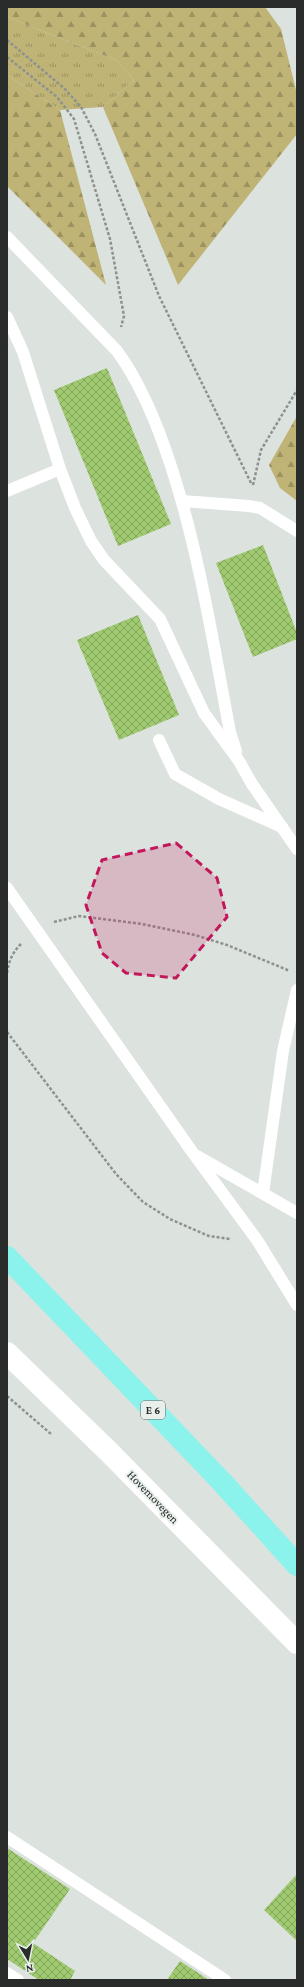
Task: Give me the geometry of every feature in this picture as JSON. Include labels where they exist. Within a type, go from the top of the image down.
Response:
[{"type":"highway","name":"E 6","points":[[7,1257],[221,1481],[297,1565]]},
{"type":"street","name":"Hovemovegen","points":[[7,1352],[110,1453],[297,1644]]},
{"type":"lane","points":[[7,237],[117,351],[129,367],[146,400],[164,444],[182,501],[195,552],[230,732],[239,761]]},
{"type":"lane","points":[[7,316],[23,352],[60,469],[75,508],[91,542],[104,560],[160,618],[204,713],[239,761],[252,784],[297,849]]},
{"type":"lane","points":[[7,491],[60,469]]},
{"type":"lane","points":[[182,501],[260,508],[297,531]]},
{"type":"lane","points":[[159,740],[176,774],[219,799],[282,828]]},
{"type":"lane","points":[[7,888],[193,1154],[257,1240],[297,1306]]},
{"type":"lane","points":[[263,1193],[283,1051],[297,990]]},
{"type":"lane","points":[[193,1154],[297,1213]]},
{"type":"lane","points":[[7,1837],[224,1980]]},
{"type":"lane","points":[[7,1973],[18,1980]]},
{"type":"path","points":[[7,40],[65,89],[81,106],[96,134],[159,296],[253,486],[260,508]]},
{"type":"path","points":[[7,57],[57,97],[74,118],[110,239],[124,316],[117,351]]},
{"type":"path","points":[[253,486],[261,450],[297,390]]},
{"type":"path","points":[[7,973],[14,951],[35,929],[56,921],[79,916],[142,924],[195,936],[227,945],[297,973]]},
{"type":"path","points":[[7,1032],[116,1174],[143,1202],[170,1219],[209,1236],[232,1240],[257,1240]]},
{"type":"highlighted area","points":[[176,843],[217,878],[227,917],[176,978],[126,973],[102,953],[86,905],[102,860]]},
{"type":"green space","points":[[7,7],[265,7],[281,29],[297,94],[297,134],[178,285],[103,107],[134,80],[116,60],[7,17]]},
{"type":"green space","points":[[7,17],[116,60],[134,80],[103,107],[60,110],[7,75]]},
{"type":"green space","points":[[7,75],[60,110],[106,285],[7,186]]},
{"type":"green space","points":[[297,416],[297,501],[280,488],[269,465]]},
{"type":"building","points":[[107,368],[171,524],[118,546],[54,390]]},
{"type":"building","points":[[263,545],[297,633],[297,639],[253,657],[216,563]]},
{"type":"building","points":[[138,615],[179,715],[119,740],[77,640]]},
{"type":"building","points":[[7,1848],[70,1889],[33,1943],[75,1971],[70,1980],[39,1980],[7,1959]]},
{"type":"building","points":[[297,1874],[297,1941],[264,1910]]},
{"type":"building","points":[[180,1961],[209,1980],[167,1980]]}]
